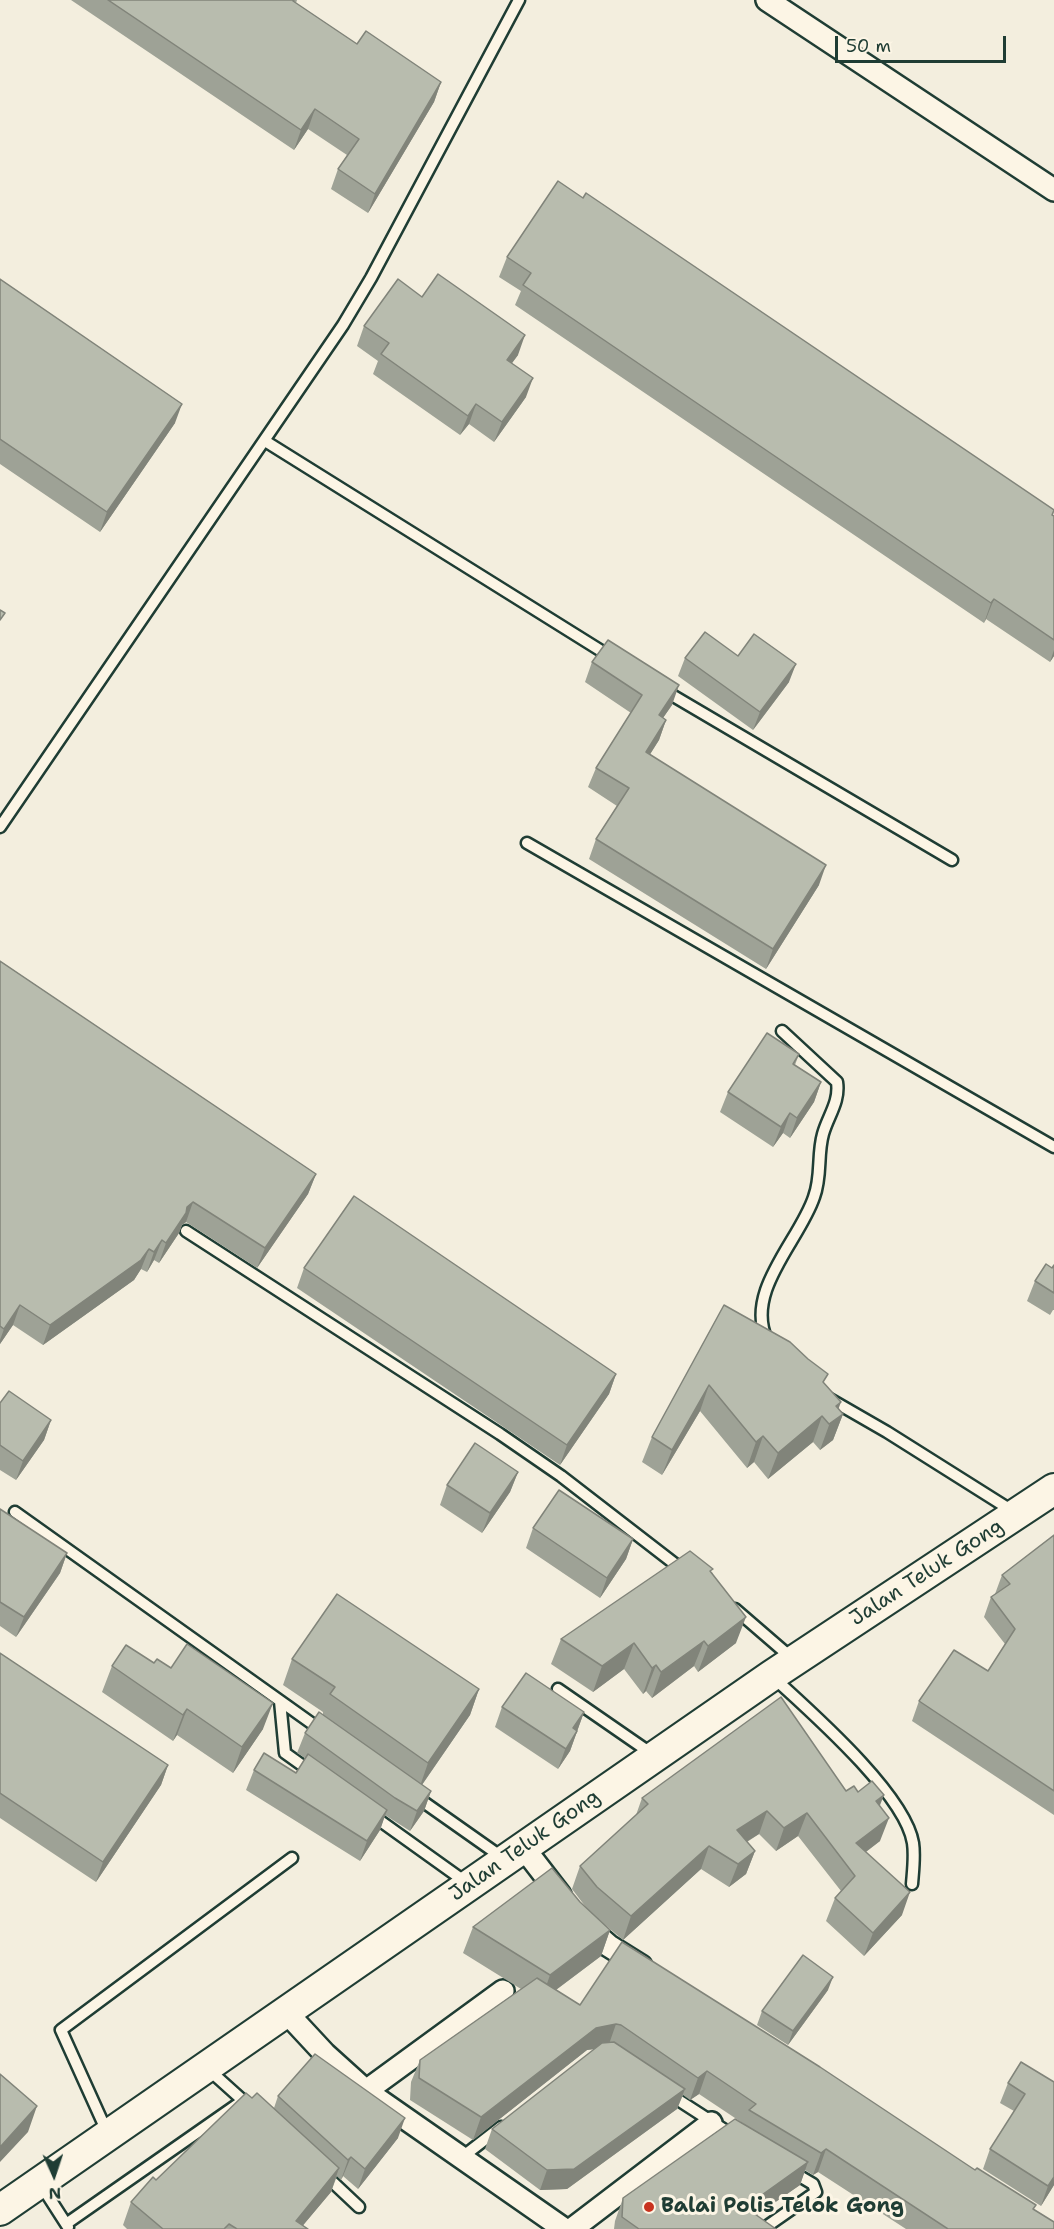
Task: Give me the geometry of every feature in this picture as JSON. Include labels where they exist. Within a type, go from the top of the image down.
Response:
[{"type":"street","points":[[767,0],[1054,190]]},
{"type":"street","name":"Jalan Teluk Gong","points":[[0,2210],[783,1668],[1054,1489]]},
{"type":"street","points":[[515,1853],[579,1919],[609,1946],[660,1978]]},
{"type":"street","points":[[366,2091],[503,1991]]},
{"type":"street","points":[[286,2012],[325,2054],[366,2091],[564,2229]]},
{"type":"street","points":[[572,2229],[711,2123]]},
{"type":"lane","points":[[0,827],[337,334],[371,278],[519,0]]},
{"type":"lane","points":[[265,441],[623,665]]},
{"type":"lane","points":[[653,684],[952,860]]},
{"type":"lane","points":[[527,843],[1054,1147]]},
{"type":"lane","points":[[773,1349],[762,1324],[766,1291],[773,1273],[810,1209],[815,1196],[819,1181],[820,1144],[836,1102],[838,1090],[837,1082],[782,1031]]},
{"type":"lane","points":[[186,1231],[500,1434],[561,1476],[697,1580]]},
{"type":"lane","points":[[815,1390],[1016,1514]]},
{"type":"lane","points":[[15,1512],[329,1736]]},
{"type":"lane","points":[[723,1600],[759,1627],[783,1668],[819,1720],[871,1774],[899,1808],[914,1843],[912,1884]]},
{"type":"lane","points":[[558,1689],[655,1756]]},
{"type":"lane","points":[[280,1701],[285,1753],[324,1781]]},
{"type":"lane","points":[[408,1791],[515,1853]]},
{"type":"lane","points":[[363,1808],[470,1884]]},
{"type":"lane","points":[[108,2135],[61,2030],[292,1858]]},
{"type":"lane","points":[[206,2067],[260,2116]]},
{"type":"lane","points":[[655,2085],[742,2141]]},
{"type":"lane","points":[[39,2182],[68,2226],[243,2101]]},
{"type":"lane","points":[[461,2158],[508,2121]]},
{"type":"lane","points":[[764,2229],[816,2192],[813,2184],[782,2166]]},
{"type":"lane","points":[[318,2169],[360,2207]]},
{"type":"building","points":[[108,0],[294,0],[357,44],[366,31],[441,82],[375,194],[338,169],[359,139],[315,109],[301,130]]},
{"type":"building","points":[[558,181],[583,198],[586,193],[1054,510],[1052,515],[1054,516],[1054,640],[994,599],[991,603],[523,285],[531,273],[507,257]]},
{"type":"building","points":[[438,274],[525,335],[507,360],[533,378],[502,422],[476,404],[468,416],[381,354],[389,343],[364,326],[398,279],[422,297]]},
{"type":"building","points":[[0,279],[182,404],[107,512],[0,439]]},
{"type":"building","points":[[0,610],[5,613],[0,620]]},
{"type":"building","points":[[705,632],[738,656],[754,634],[796,664],[760,712],[685,658]]},
{"type":"building","points":[[608,640],[679,685],[659,715],[666,720],[646,752],[826,865],[773,949],[596,839],[629,788],[596,768],[642,695],[592,662]]},
{"type":"building","points":[[0,961],[316,1174],[265,1248],[193,1202],[187,1207],[186,1213],[166,1243],[162,1240],[154,1252],[149,1249],[141,1260],[50,1325],[20,1305],[4,1329],[0,1326]]},
{"type":"building","points":[[767,1033],[799,1054],[793,1064],[821,1082],[797,1118],[790,1113],[781,1127],[728,1092]]},
{"type":"building","points":[[354,1196],[616,1374],[567,1445],[304,1268]]},
{"type":"building","points":[[1046,1264],[1052,1268],[1054,1265],[1054,1293],[1035,1281]]},
{"type":"building","points":[[724,1305],[790,1342],[828,1374],[823,1382],[841,1402],[836,1406],[843,1414],[829,1424],[822,1416],[778,1453],[763,1436],[756,1442],[709,1385],[672,1450],[652,1437]]},
{"type":"building","points":[[9,1391],[51,1420],[23,1461],[0,1445],[0,1403]]},
{"type":"building","points":[[475,1443],[518,1472],[490,1513],[447,1485]]},
{"type":"building","points":[[559,1490],[633,1539],[607,1578],[533,1528]]},
{"type":"building","points":[[0,1509],[67,1553],[24,1617],[0,1602]]},
{"type":"building","points":[[1054,1535],[1054,1791],[919,1701],[954,1650],[988,1671],[1015,1629],[991,1597],[1010,1584],[1002,1575]]},
{"type":"building","points":[[690,1551],[713,1569],[710,1571],[746,1617],[708,1646],[704,1641],[661,1672],[656,1665],[652,1668],[634,1643],[602,1666],[561,1639]]},
{"type":"building","points":[[337,1594],[479,1689],[428,1763],[330,1694],[335,1687],[292,1659]]},
{"type":"building","points":[[187,1644],[273,1703],[242,1747],[187,1709],[183,1715],[112,1666],[126,1645],[154,1663],[157,1659],[171,1668]]},
{"type":"building","points":[[0,1653],[168,1765],[103,1862],[0,1793]]},
{"type":"building","points":[[526,1673],[584,1712],[573,1728],[577,1731],[566,1749],[502,1707]]},
{"type":"building","points":[[781,1697],[846,1791],[854,1786],[858,1792],[872,1781],[884,1795],[876,1801],[889,1818],[856,1843],[910,1892],[873,1933],[835,1898],[855,1876],[807,1813],[784,1828],[767,1811],[737,1830],[755,1851],[738,1864],[709,1846],[631,1916],[597,1887],[580,1866],[648,1804],[642,1798]]},
{"type":"building","points":[[319,1712],[431,1791],[417,1811],[395,1798],[305,1733]]},
{"type":"building","points":[[264,1753],[296,1773],[308,1754],[387,1810],[367,1841],[254,1770]]},
{"type":"building","points":[[552,1868],[580,1902],[610,1930],[550,1975],[473,1927]]},
{"type":"building","points":[[622,1942],[820,2067],[975,2170],[977,2168],[1036,2205],[1033,2209],[1054,2222],[1054,2229],[948,2229],[826,2149],[821,2153],[749,2110],[756,2104],[707,2071],[698,2078],[621,2025],[596,2028],[481,2117],[419,2078],[420,2060],[537,1978],[580,2005]]},
{"type":"building","points":[[803,1955],[833,1977],[793,2031],[762,2011]]},
{"type":"building","points":[[614,2042],[685,2089],[574,2169],[547,2170],[492,2129],[602,2043]]},
{"type":"building","points":[[315,2054],[405,2118],[365,2169],[351,2157],[348,2160],[278,2096]]},
{"type":"building","points":[[1021,2062],[1054,2082],[1054,2177],[1048,2186],[990,2149],[1025,2094],[1008,2083]]},
{"type":"building","points":[[0,2074],[37,2106],[0,2147]]},
{"type":"building","points":[[246,2093],[252,2098],[257,2093],[339,2168],[296,2221],[308,2229],[237,2229],[229,2224],[224,2229],[163,2229],[131,2202],[153,2177],[156,2180]]},
{"type":"building","points":[[735,2119],[808,2162],[745,2207],[776,2229],[639,2229],[622,2217],[623,2198]]},
{"type":"place","name":"Balai Polis Telok Gong","points":[[649,2207]]}]
